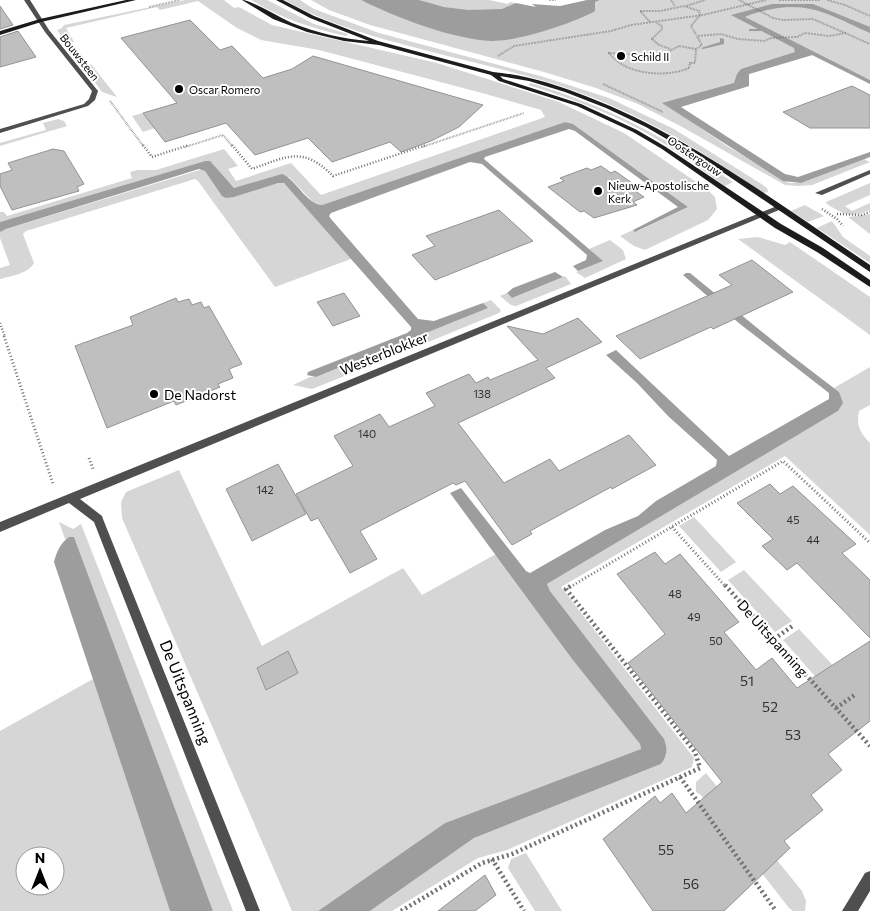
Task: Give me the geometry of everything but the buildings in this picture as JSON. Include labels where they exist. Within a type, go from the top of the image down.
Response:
[{"type":"main road","points":[[0,33],[40,20],[134,0]]},
{"type":"main road","name":"Oostergouw","points":[[244,0],[265,13],[298,26],[354,41],[379,43],[493,74],[508,74],[558,88],[622,113],[683,144],[870,269]]},
{"type":"main road","name":"Oostergouw","points":[[280,0],[312,17],[379,43]]},
{"type":"main road","name":"Oostergouw","points":[[493,74],[501,80],[560,98],[620,123],[657,144],[763,216],[820,250],[870,284]]},
{"type":"street","points":[[27,0],[40,20]]},
{"type":"street","name":"Bouwsteen","points":[[0,131],[72,110],[86,105],[92,100],[94,92],[40,20]]},
{"type":"street","points":[[819,193],[870,172]]},
{"type":"street","name":"Westerblokker","points":[[0,527],[780,208]]},
{"type":"street","name":"De Uitspanning","points":[[70,498],[98,519],[254,911]]},
{"type":"street","points":[[849,911],[870,878]]},
{"type":"path","points":[[549,0],[556,0]]},
{"type":"path","points":[[671,0],[675,6]]},
{"type":"path","points":[[686,6],[706,0]]},
{"type":"path","points":[[740,0],[778,20],[813,19],[870,44]]},
{"type":"path","points":[[498,56],[514,46],[611,32],[631,25],[700,16],[766,0]]},
{"type":"path","points":[[779,0],[820,0]]},
{"type":"path","points":[[827,0],[846,5],[870,16]]},
{"type":"path","points":[[650,22],[640,11],[661,11],[675,6],[686,6],[701,12],[700,16],[691,26],[702,44],[697,49],[695,62],[690,63],[690,68],[669,75],[660,75],[616,60],[609,54],[620,52],[661,56],[676,45],[681,44],[697,49]]},
{"type":"path","points":[[654,22],[662,26],[660,32],[653,36],[652,39],[654,42],[672,49]]},
{"type":"path","points":[[698,36],[721,34],[738,39],[764,41],[771,38],[797,37],[805,33],[829,36],[846,33]]},
{"type":"path","points":[[92,100],[111,102],[152,157],[223,135],[252,169],[294,154],[324,165],[334,176],[524,113]]},
{"type":"path","points":[[836,214],[861,215],[870,212]]},
{"type":"path","points":[[0,323],[54,487],[70,498]]},
{"type":"path","points":[[401,911],[482,863],[512,854],[700,768],[694,752],[566,589],[783,461],[870,543]]},
{"type":"path","name":"De Uitspanning","points":[[672,526],[870,746]]},
{"type":"path","points":[[774,639],[794,625]]},
{"type":"path","points":[[836,708],[856,694]]},
{"type":"path","points":[[680,777],[776,911]]},
{"type":"path","points":[[492,859],[524,911]]},
{"type":"shaded area","points":[[185,0],[224,0],[234,8],[239,7],[272,25],[437,63],[559,102],[624,133],[708,190],[715,197],[717,209],[708,220],[645,250],[634,246],[620,236],[633,230],[638,231],[688,207],[573,124],[565,122],[322,205],[314,203],[289,177],[234,188],[205,161],[0,222],[0,212],[4,212],[7,216],[132,178],[130,172],[156,170],[224,149],[238,166],[228,169],[236,181],[291,163],[321,195],[545,117],[541,110],[482,93],[319,50],[261,40],[237,28],[198,1],[160,10],[157,7],[66,28],[74,42],[66,42],[57,30],[64,25]]},
{"type":"shaded area","points":[[251,0],[267,0],[314,24],[348,34],[346,36],[297,22]]},
{"type":"shaded area","points":[[285,0],[300,0],[314,9],[379,33],[544,77],[609,98],[674,129],[763,185],[767,188],[768,192],[764,193],[684,142],[602,101],[541,80],[383,39],[320,18]]},
{"type":"shaded area","points":[[311,0],[361,0],[454,34],[492,41],[552,28],[584,17],[594,7],[595,2],[600,0],[870,0],[870,80],[816,54],[749,74],[749,86],[673,109],[727,146],[789,183],[801,183],[864,159],[870,162],[812,185],[785,185],[638,104],[596,88],[544,72],[370,25],[329,10]]},
{"type":"shaded area","points":[[361,0],[419,0],[444,7],[468,10],[502,9],[516,3],[536,7],[532,4],[560,6],[587,0],[600,0],[595,2],[595,11],[574,21],[529,35],[492,41],[442,32],[391,14]]},
{"type":"shaded area","points":[[419,0],[489,0],[508,4],[510,2],[516,3],[495,11],[482,12],[454,9]]},
{"type":"shaded area","points":[[772,4],[813,4],[870,27],[870,33],[820,11],[808,8],[782,7],[745,17],[870,80],[870,84],[812,55],[749,74],[749,86],[681,107],[785,174],[798,177],[870,152],[870,157],[801,183],[783,181],[662,103],[734,83],[741,69],[795,52],[794,48],[731,15]]},
{"type":"shaded area","points":[[91,64],[117,97],[102,92],[85,69]]},
{"type":"shaded area","points":[[531,83],[585,102],[636,125],[684,151],[733,182],[725,186],[672,149],[639,129],[585,104],[528,85]]},
{"type":"shaded area","points":[[143,113],[155,128],[143,132],[132,116]]},
{"type":"shaded area","points":[[58,119],[64,121],[67,126],[0,146],[0,143],[46,130],[43,123]]},
{"type":"shaded area","points":[[565,122],[573,124],[688,207],[635,232],[633,230],[678,207],[575,131],[569,129],[485,157],[484,159],[603,261],[578,271],[573,266],[586,260],[587,255],[482,164],[470,162],[331,213],[329,216],[331,219],[418,319],[434,321],[483,303],[488,308],[316,377],[307,375],[308,372],[407,333],[411,330],[411,327],[284,183],[278,183],[226,198],[222,196],[205,171],[199,169],[0,232],[0,222],[205,161],[210,161],[234,188],[282,174],[292,181],[311,201],[322,205]]},
{"type":"shaded area","points":[[203,169],[234,197],[279,182],[286,184],[351,259],[275,287],[195,179],[26,231],[23,234],[34,263],[24,272],[0,279],[0,268],[10,265],[0,238],[0,232],[3,230]]},
{"type":"shaded area","points":[[870,183],[870,195],[845,206],[852,211],[870,203],[870,210],[852,215],[838,211],[826,202]]},
{"type":"shaded area","points":[[805,205],[824,216],[808,222],[791,211]]},
{"type":"shaded area","points":[[870,214],[870,234],[848,217]]},
{"type":"shaded area","points":[[832,221],[843,237],[870,256],[870,263],[817,228]]},
{"type":"shaded area","points":[[758,237],[785,245],[790,242],[870,297],[870,335],[738,239]]},
{"type":"shaded area","points":[[610,240],[623,250],[626,259],[585,278],[576,272],[602,261],[589,249]]},
{"type":"shaded area","points":[[555,272],[563,277],[512,298],[507,293],[513,288]]},
{"type":"shaded area","points":[[690,273],[839,392],[843,403],[838,411],[547,584],[550,591],[664,739],[666,755],[663,761],[661,764],[474,838],[370,911],[318,911],[445,823],[641,749],[640,744],[572,659],[450,493],[461,488],[526,571],[530,573],[605,530],[638,516],[656,501],[716,466],[717,460],[668,416],[637,383],[606,355],[616,350],[729,456],[829,399],[829,393],[740,324],[683,275]]},
{"type":"shaded area","points":[[565,276],[571,284],[516,306],[511,305],[500,296],[507,293],[512,298]]},
{"type":"shaded area","points":[[491,300],[501,310],[499,313],[416,347],[407,339],[487,308],[483,303]]},
{"type":"shaded area","points":[[395,344],[397,355],[312,389],[293,385],[393,347]]},
{"type":"shaded area","points":[[870,367],[870,405],[859,411],[858,420],[861,432],[870,443],[870,535],[785,456],[561,587],[694,758],[692,767],[507,850],[478,858],[392,911],[370,911],[474,838],[661,764],[666,754],[666,744],[550,591],[547,584],[838,411],[839,392],[834,388]]},
{"type":"shaded area","points":[[179,470],[262,646],[403,568],[422,595],[496,554],[572,659],[640,744],[641,749],[445,823],[318,911],[292,911],[122,518],[121,502],[126,492]]},
{"type":"shaded area","points":[[694,517],[736,562],[721,572],[679,526]]},
{"type":"shaded area","points":[[59,522],[73,529],[81,524],[233,911],[213,911],[74,537],[65,539]]},
{"type":"shaded area","points":[[69,537],[74,537],[213,911],[170,911],[54,562],[59,548]]},
{"type":"shaded area","points":[[744,570],[792,621],[775,632],[728,580]]},
{"type":"shaded area","points":[[799,629],[853,687],[836,700],[783,640]]},
{"type":"shaded area","points":[[93,679],[170,911],[0,911],[0,731]]},
{"type":"shaded area","points":[[706,773],[802,891],[806,901],[805,911],[793,911],[789,908],[701,795],[696,792],[696,782]]},
{"type":"shaded area","points":[[526,853],[562,911],[535,911],[508,868],[511,859]]},
{"type":"waterway","points":[[751,30],[761,30]]},
{"type":"waterway","points":[[703,48],[722,43],[722,39]]},
{"type":"place","name":"Schild II","points":[[621,56]]},
{"type":"place","name":"Oscar Romero","points":[[179,89]]},
{"type":"place","name":"Nieuw-Apostolische Kerk","points":[[598,191]]},
{"type":"place","name":"De Nadorst","points":[[154,394]]}]
